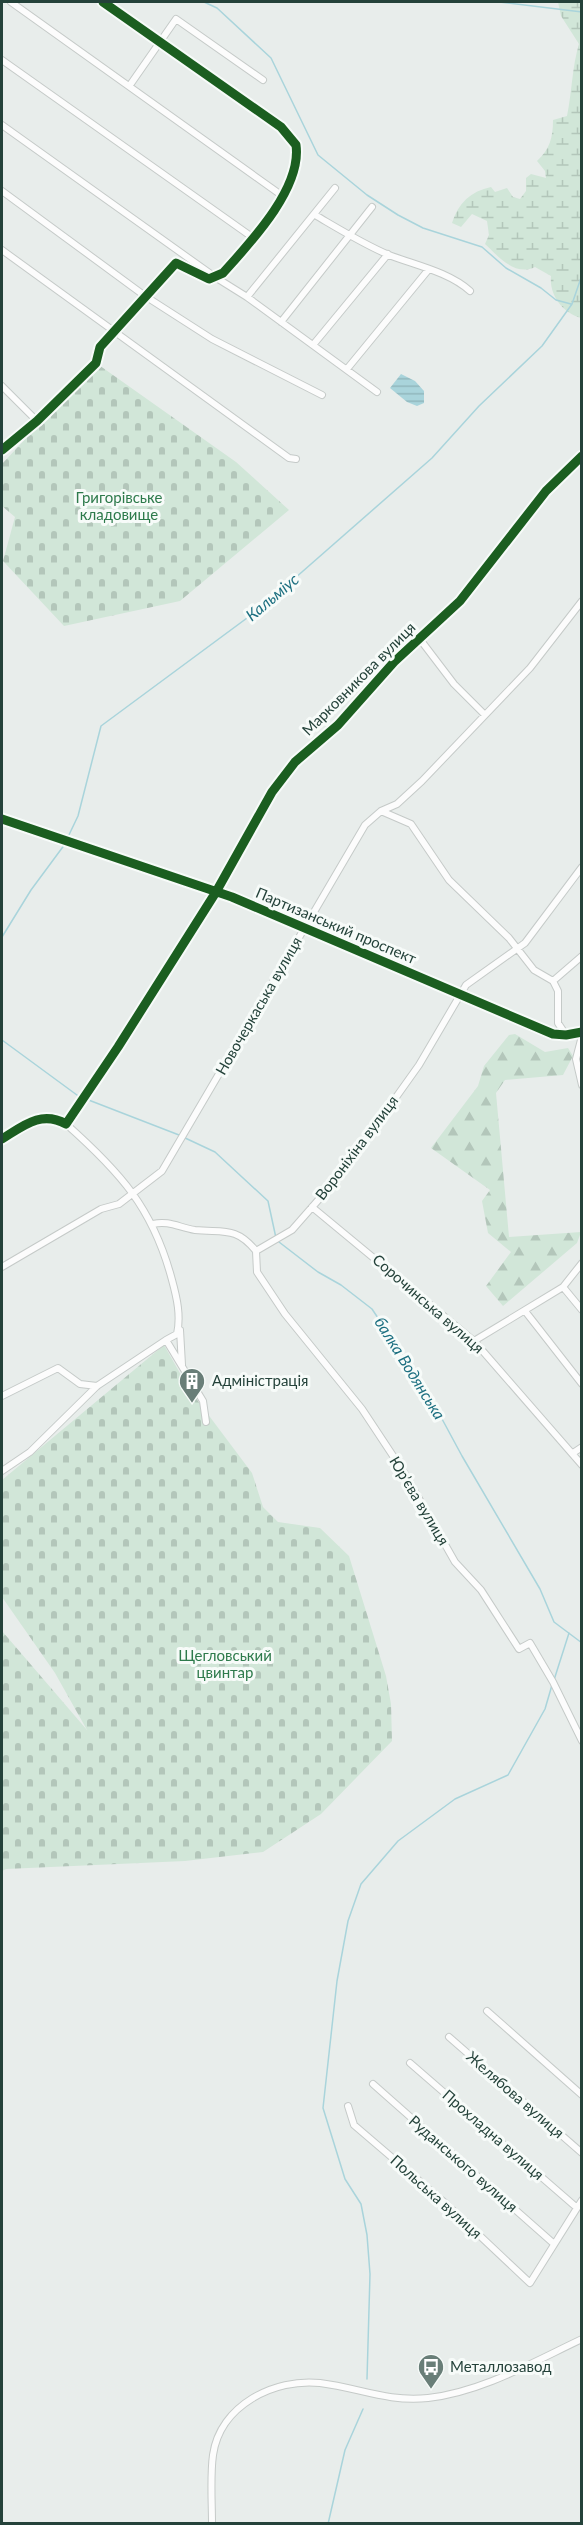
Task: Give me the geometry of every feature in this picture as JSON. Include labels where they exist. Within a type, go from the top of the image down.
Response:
[{"type":"street","points":[[11,2],[284,197]]},
{"type":"street","points":[[2,450],[37,421],[96,363],[100,347],[176,263],[209,279],[223,273],[284,197],[296,163],[296,145],[291,137],[103,2]]},
{"type":"street","points":[[130,85],[173,21],[180,20],[263,80]]},
{"type":"street","points":[[2,60],[252,237]]},
{"type":"street","points":[[2,125],[215,278],[247,297],[377,392]]},
{"type":"street","points":[[247,297],[335,188]]},
{"type":"street","points":[[2,191],[145,296],[212,339],[322,394]]},
{"type":"street","points":[[281,322],[372,207]]},
{"type":"street","points":[[315,215],[350,236],[388,254],[429,269],[470,291]]},
{"type":"street","points":[[2,250],[289,458],[296,459]]},
{"type":"street","points":[[313,345],[388,254]]},
{"type":"street","points":[[347,369],[429,269]]},
{"type":"street","points":[[2,386],[37,421]]},
{"type":"street","name":"Марковникова вулиця","points":[[66,1124],[118,1047],[216,892],[272,792],[295,762],[338,725],[394,662],[460,601],[546,490],[582,456]]},
{"type":"street","name":"Новочеркаська вулиця","points":[[2,1267],[101,1209],[119,1204],[162,1171],[365,825],[381,811],[397,804],[485,715],[530,668],[581,602]]},
{"type":"street","points":[[419,639],[454,684],[485,715]]},
{"type":"street","points":[[381,811],[411,824],[449,880],[517,949],[534,970],[553,981],[558,991],[558,1023],[566,1035]]},
{"type":"street","name":"Партизанський проспект","points":[[2,819],[216,892],[541,1030],[566,1035],[582,1034]]},
{"type":"street","name":"Вороніхіна вулиця","points":[[256,1251],[271,1240],[284,1235],[342,1173],[419,1065],[466,985],[525,943],[582,867]]},
{"type":"street","points":[[553,981],[582,956]]},
{"type":"street","points":[[582,1034],[576,1059],[582,1085]]},
{"type":"street","points":[[2,1138],[36,1119],[54,1118],[66,1124],[110,1165],[153,1224],[163,1246],[180,1321],[182,1366]]},
{"type":"street","name":"Сорочинська вулиця","points":[[312,1207],[474,1341],[582,1465]]},
{"type":"street","points":[[153,1224],[166,1221],[196,1230],[227,1231],[247,1239],[256,1251]]},
{"type":"street","name":"Юр’єва вулиця","points":[[256,1251],[257,1272],[285,1314],[362,1409],[405,1474],[455,1562],[481,1590],[519,1649],[530,1643],[553,1682],[582,1742]]},
{"type":"street","points":[[474,1341],[563,1287],[582,1263]]},
{"type":"street","points":[[563,1287],[582,1310]]},
{"type":"street","points":[[525,1311],[582,1384]]},
{"type":"street","points":[[2,1471],[30,1452],[97,1386],[177,1334],[180,1321]]},
{"type":"street","points":[[166,1340],[203,1401],[207,1422]]},
{"type":"street","points":[[2,1396],[58,1368],[80,1384],[97,1386]]},
{"type":"street","points":[[573,1453],[582,1447]]},
{"type":"street","points":[[487,2011],[582,2095]]},
{"type":"street","name":"Желябова вулиця","points":[[449,2037],[582,2152]]},
{"type":"street","name":"Прохладна вулиця","points":[[411,2063],[576,2208]]},
{"type":"street","name":"Руданського вулиця","points":[[373,2084],[553,2243]]},
{"type":"street","name":"Польська вулиця","points":[[348,2106],[354,2125],[444,2202],[531,2283],[553,2243]]},
{"type":"street","points":[[553,2243],[582,2200]]},
{"type":"street","points":[[212,2523],[213,2454],[217,2439],[237,2410],[260,2394],[288,2384],[321,2383],[394,2400],[430,2398],[470,2390],[582,2339]]},
{"type":"green space","points":[[558,2],[581,2],[581,318],[568,312],[558,302],[552,290],[551,276],[535,267],[521,269],[507,264],[485,244],[489,235],[487,221],[472,214],[461,227],[452,223],[466,199],[477,192],[491,187],[495,192],[507,188],[513,197],[520,199],[526,191],[526,178],[531,174],[546,178],[545,171],[537,161],[550,142],[553,120],[567,116],[579,44],[561,16]]},
{"type":"green space","name":"Григорівське кладовище","points":[[96,363],[236,462],[289,510],[180,601],[64,626],[3,561],[15,517],[2,506],[2,464]]},
{"type":"green space","points":[[515,1034],[545,1052],[568,1048],[573,1056],[563,1075],[505,1080],[496,1093],[509,1237],[581,1232],[577,1243],[503,1306],[486,1286],[511,1252],[488,1233],[482,1201],[490,1190],[431,1148],[478,1086],[484,1066],[509,1035]]},
{"type":"green space","name":"Щегловський цвинтар","points":[[164,1345],[189,1389],[252,1473],[263,1507],[278,1522],[320,1528],[349,1556],[386,1676],[391,1704],[392,1741],[321,1814],[263,1852],[185,1861],[2,1871],[2,1631],[87,1730],[55,1673],[2,1597],[2,1480]]},
{"type":"water","points":[[401,374],[415,381],[424,391],[424,403],[417,406],[407,402],[390,388]]},
{"type":"waterway","points":[[204,2],[217,8],[271,58],[318,155],[367,195],[398,215],[423,228],[482,247],[506,268],[541,288],[556,300],[571,304]]},
{"type":"waterway","points":[[499,2],[582,12]]},
{"type":"waterway","name":"Кальміус","points":[[67,839],[78,816],[101,726],[262,607],[432,458],[479,406],[542,346],[572,304],[582,275]]},
{"type":"waterway","name":"Кальміус","points":[[2,937],[31,890],[65,844]]},
{"type":"waterway","name":"балка Водянська","points":[[2,1040],[81,1098]]},
{"type":"waterway","name":"балка Водянська","points":[[86,1099],[179,1135]]},
{"type":"waterway","name":"балка Водянська","points":[[183,1137],[215,1152],[268,1201],[276,1238]]},
{"type":"waterway","name":"балка Водянська","points":[[279,1242],[372,1309],[428,1393],[540,1589],[554,1622],[582,1643]]},
{"type":"waterway","points":[[554,1680],[569,1633]]},
{"type":"waterway","points":[[367,2379],[370,2274],[367,2235],[361,2204],[345,2179],[323,2108],[337,1981],[348,1921],[361,1884],[398,1841],[455,1799],[508,1775],[545,1709],[552,1685]]},
{"type":"waterway","points":[[328,2524],[345,2450],[363,2409]]},
{"type":"cycle path","points":[[2,450],[37,421],[96,363],[100,347],[176,263],[209,279],[223,273],[272,214],[291,179],[296,162],[296,145],[281,127],[103,2]]},
{"type":"cycle path","points":[[2,1139],[32,1121],[40,1119],[57,1120],[66,1124],[118,1047],[216,892],[272,792],[295,762],[338,725],[394,662],[460,601],[546,491],[582,456]]},
{"type":"cycle path","points":[[2,819],[232,897],[553,1034],[566,1035],[582,1032]]},
{"type":"place","name":"Адміністрація","points":[[192,1404]]},
{"type":"place","name":"Металлозавод","points":[[431,2390]]}]
